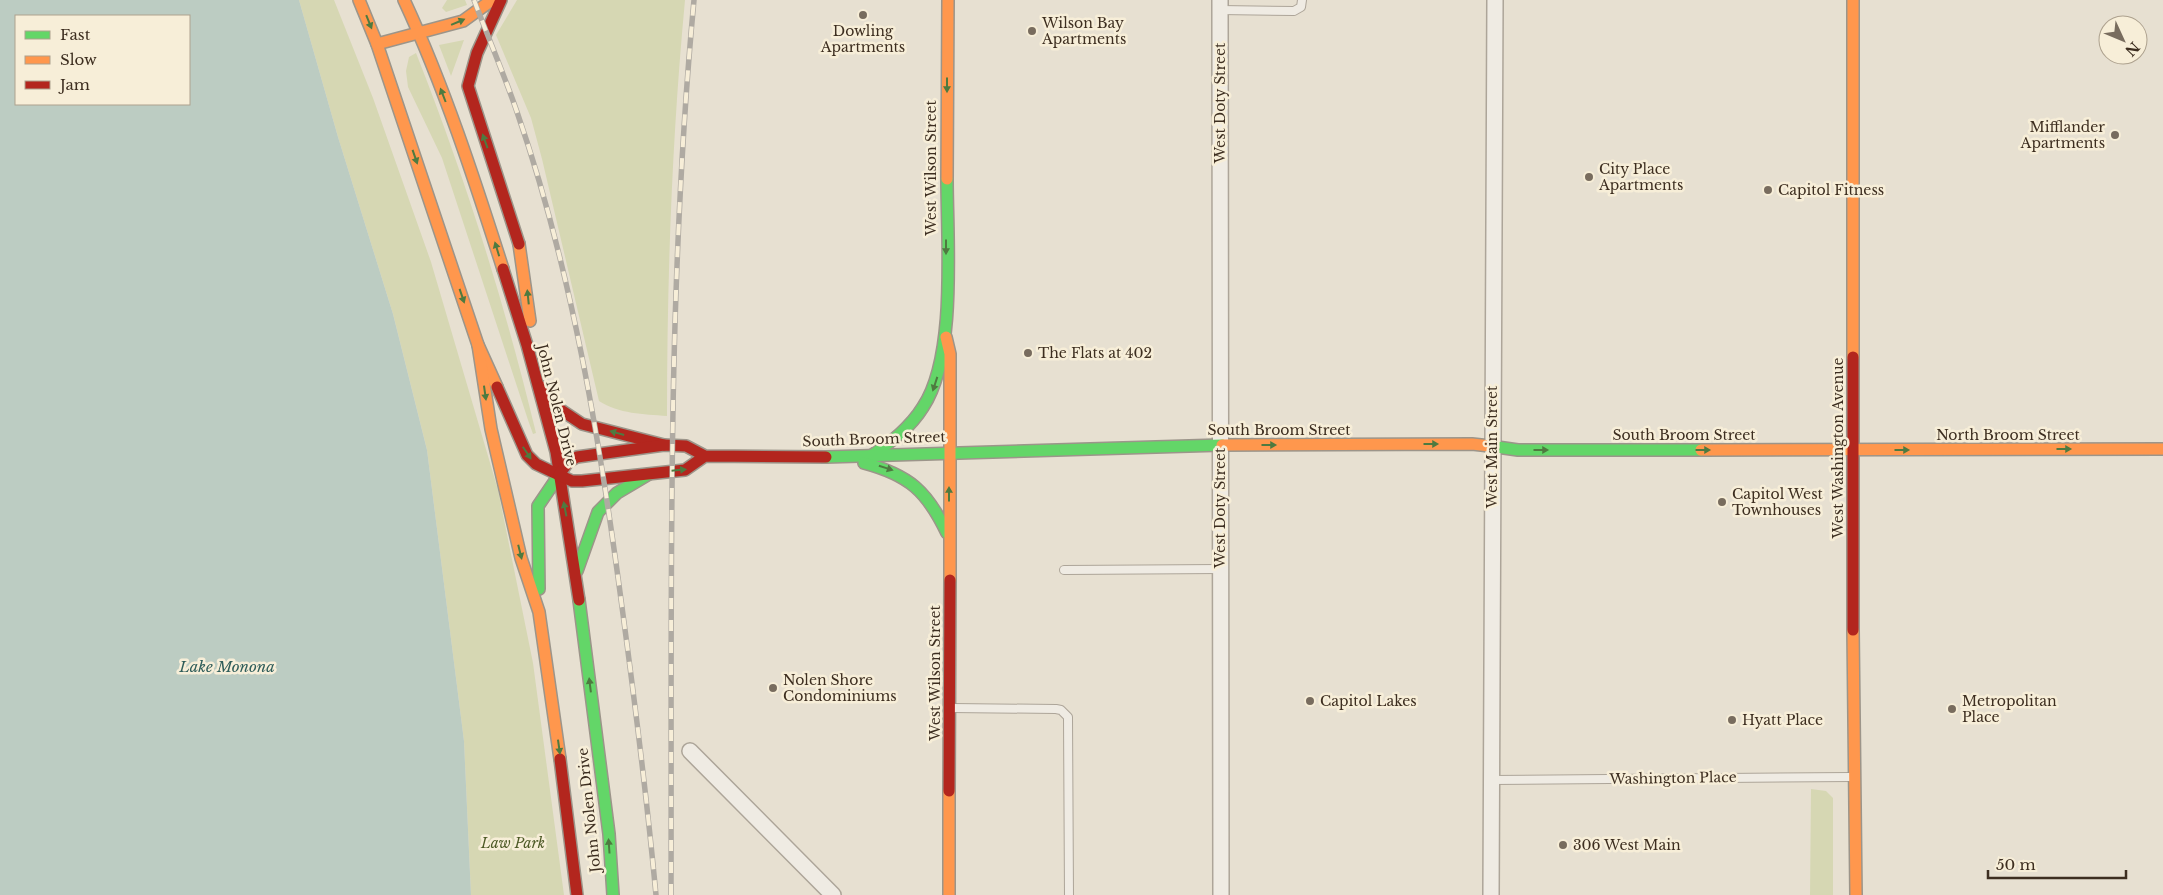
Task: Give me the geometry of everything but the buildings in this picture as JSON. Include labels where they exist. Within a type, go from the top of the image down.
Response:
[{"type":"street","points":[[359,0],[377,44],[478,345],[526,455],[536,464],[572,481],[686,470],[705,456]]},
{"type":"street","name":"John Nolen Drive","points":[[404,0],[404,20],[418,32],[464,148],[527,345],[556,452],[576,574],[609,834],[613,895]]},
{"type":"street","points":[[377,44],[463,21],[492,0]]},
{"type":"street","points":[[502,0],[476,53],[468,86],[473,108],[503,192],[520,249],[530,316],[527,345]]},
{"type":"street","name":"West Wilson Street","points":[[948,0],[946,337],[950,354],[948,452],[949,895]]},
{"type":"street","name":"West Main Street","points":[[1491,895],[1495,0]]},
{"type":"street","name":"West Washington Avenue","points":[[1853,0],[1853,450],[1856,895]]},
{"type":"street","points":[[377,44],[421,5]]},
{"type":"street","name":"West Doty Street","points":[[1220,5],[1221,895]]},
{"type":"street","points":[[872,456],[902,434],[923,408],[934,386],[946,337]]},
{"type":"street","points":[[478,345],[491,429],[522,558],[539,612]]},
{"type":"street","points":[[538,383],[558,408],[582,424],[664,445]]},
{"type":"street","name":"South Broom Street","points":[[539,612],[538,506],[547,490],[568,462],[577,457],[664,445],[686,446],[705,456],[872,456],[948,452],[1220,445],[1472,444],[1518,450],[1853,450]]},
{"type":"street","name":"North Broom Street","points":[[1853,450],[2163,449]]},
{"type":"street","points":[[838,456],[883,467],[897,472],[913,482],[930,499],[949,537]]},
{"type":"street","points":[[576,574],[598,512],[617,493],[649,474]]},
{"type":"street","name":"John Nolen Drive","points":[[539,612],[564,784],[577,895]]},
{"type":"street","points":[[690,751],[833,895]]},
{"type":"lane","points":[[1220,5],[1294,11],[1301,7],[1302,0]]},
{"type":"lane","points":[[1064,570],[1220,569]]},
{"type":"lane","points":[[950,708],[1056,708],[1068,717],[1069,895]]},
{"type":"lane","name":"Washington Place","points":[[1492,780],[1855,777]]},
{"type":"green space","name":"Law Park","points":[[299,0],[334,0],[373,98],[431,262],[498,490],[533,663],[564,895],[471,895],[464,741],[427,450],[393,314],[338,137]]},
{"type":"green space","points":[[447,0],[465,0],[467,5],[446,12],[442,8]]},
{"type":"green space","points":[[517,0],[685,0],[671,208],[667,416],[623,411],[599,401],[531,118],[496,35]]},
{"type":"green space","points":[[464,40],[451,76],[439,45]]},
{"type":"green space","points":[[416,53],[483,241],[524,385],[536,433],[533,434],[442,158],[408,87],[406,71],[409,57]]},
{"type":"green space","points":[[1811,789],[1826,791],[1833,798],[1833,895],[1810,895]]},
{"type":"water","name":"Lake Monona","points":[[0,0],[299,0],[338,137],[393,314],[427,450],[464,741],[471,895],[0,895]]},
{"type":"railway","points":[[474,0],[512,98],[536,172],[554,233],[582,356],[604,482],[627,643],[656,895]]},
{"type":"railway","points":[[671,895],[672,447],[679,224],[694,0]]},
{"type":"traffic: fast","points":[[871,456],[900,434],[912,422],[923,407],[934,385],[946,329],[948,297],[947,179]]},
{"type":"traffic: fast","points":[[826,457],[1222,445]]},
{"type":"traffic: fast","points":[[1490,446],[1518,450],[1701,450]]},
{"type":"traffic: fast","points":[[864,463],[893,473],[915,487],[932,506],[947,533]]},
{"type":"traffic: fast","points":[[577,571],[598,512],[617,493],[649,474]]},
{"type":"traffic: fast","points":[[539,589],[538,506],[559,475]]},
{"type":"traffic: fast","points":[[579,600],[609,834],[613,895]]},
{"type":"traffic: slow","points":[[359,0],[377,44],[478,345],[497,387]]},
{"type":"traffic: slow","points":[[404,0],[445,99],[503,269]]},
{"type":"traffic: slow","points":[[377,44],[463,21],[492,0]]},
{"type":"traffic: slow","points":[[947,179],[948,0]]},
{"type":"traffic: slow","points":[[1853,0],[1853,357]]},
{"type":"traffic: slow","points":[[519,244],[530,321]]},
{"type":"traffic: slow","points":[[946,337],[950,354],[950,580]]},
{"type":"traffic: slow","points":[[478,345],[491,429],[521,558],[539,612],[560,759]]},
{"type":"traffic: slow","points":[[1222,445],[1472,444],[1490,446]]},
{"type":"traffic: slow","points":[[1701,450],[2163,449]]},
{"type":"traffic: slow","points":[[1853,630],[1856,895]]},
{"type":"traffic: slow","points":[[949,791],[949,895]]},
{"type":"traffic: jam","points":[[501,0],[477,53],[468,86],[519,244]]},
{"type":"traffic: jam","points":[[503,269],[527,345],[556,452],[579,600]]},
{"type":"traffic: jam","points":[[1853,357],[1853,630]]},
{"type":"traffic: jam","points":[[497,387],[527,455],[536,464],[559,475]]},
{"type":"traffic: jam","points":[[541,387],[558,408],[582,424],[664,445]]},
{"type":"traffic: jam","points":[[705,456],[685,470],[582,481],[572,481],[559,475],[568,462],[577,457],[664,445],[686,446],[705,456],[826,457]]},
{"type":"traffic: jam","points":[[949,791],[950,580]]},
{"type":"traffic: jam","points":[[560,759],[577,895]]},
{"type":"place","name":"Dowling Apartments","points":[[863,15]]},
{"type":"place","name":"Wilson Bay Apartments","points":[[1032,31]]},
{"type":"place","name":"Mifflander Apartments","points":[[2115,135]]},
{"type":"place","name":"City Place Apartments","points":[[1589,177]]},
{"type":"place","name":"Capitol Fitness","points":[[1768,190]]},
{"type":"place","name":"The Flats at 402","points":[[1028,353]]},
{"type":"place","name":"Capitol West Townhouses","points":[[1722,502]]},
{"type":"place","name":"Nolen Shore Condominiums","points":[[773,688]]},
{"type":"place","name":"Capitol Lakes","points":[[1310,701]]},
{"type":"place","name":"Metropolitan Place","points":[[1952,709]]},
{"type":"place","name":"Hyatt Place","points":[[1732,720]]},
{"type":"place","name":"306 West Main","points":[[1563,845]]}]
